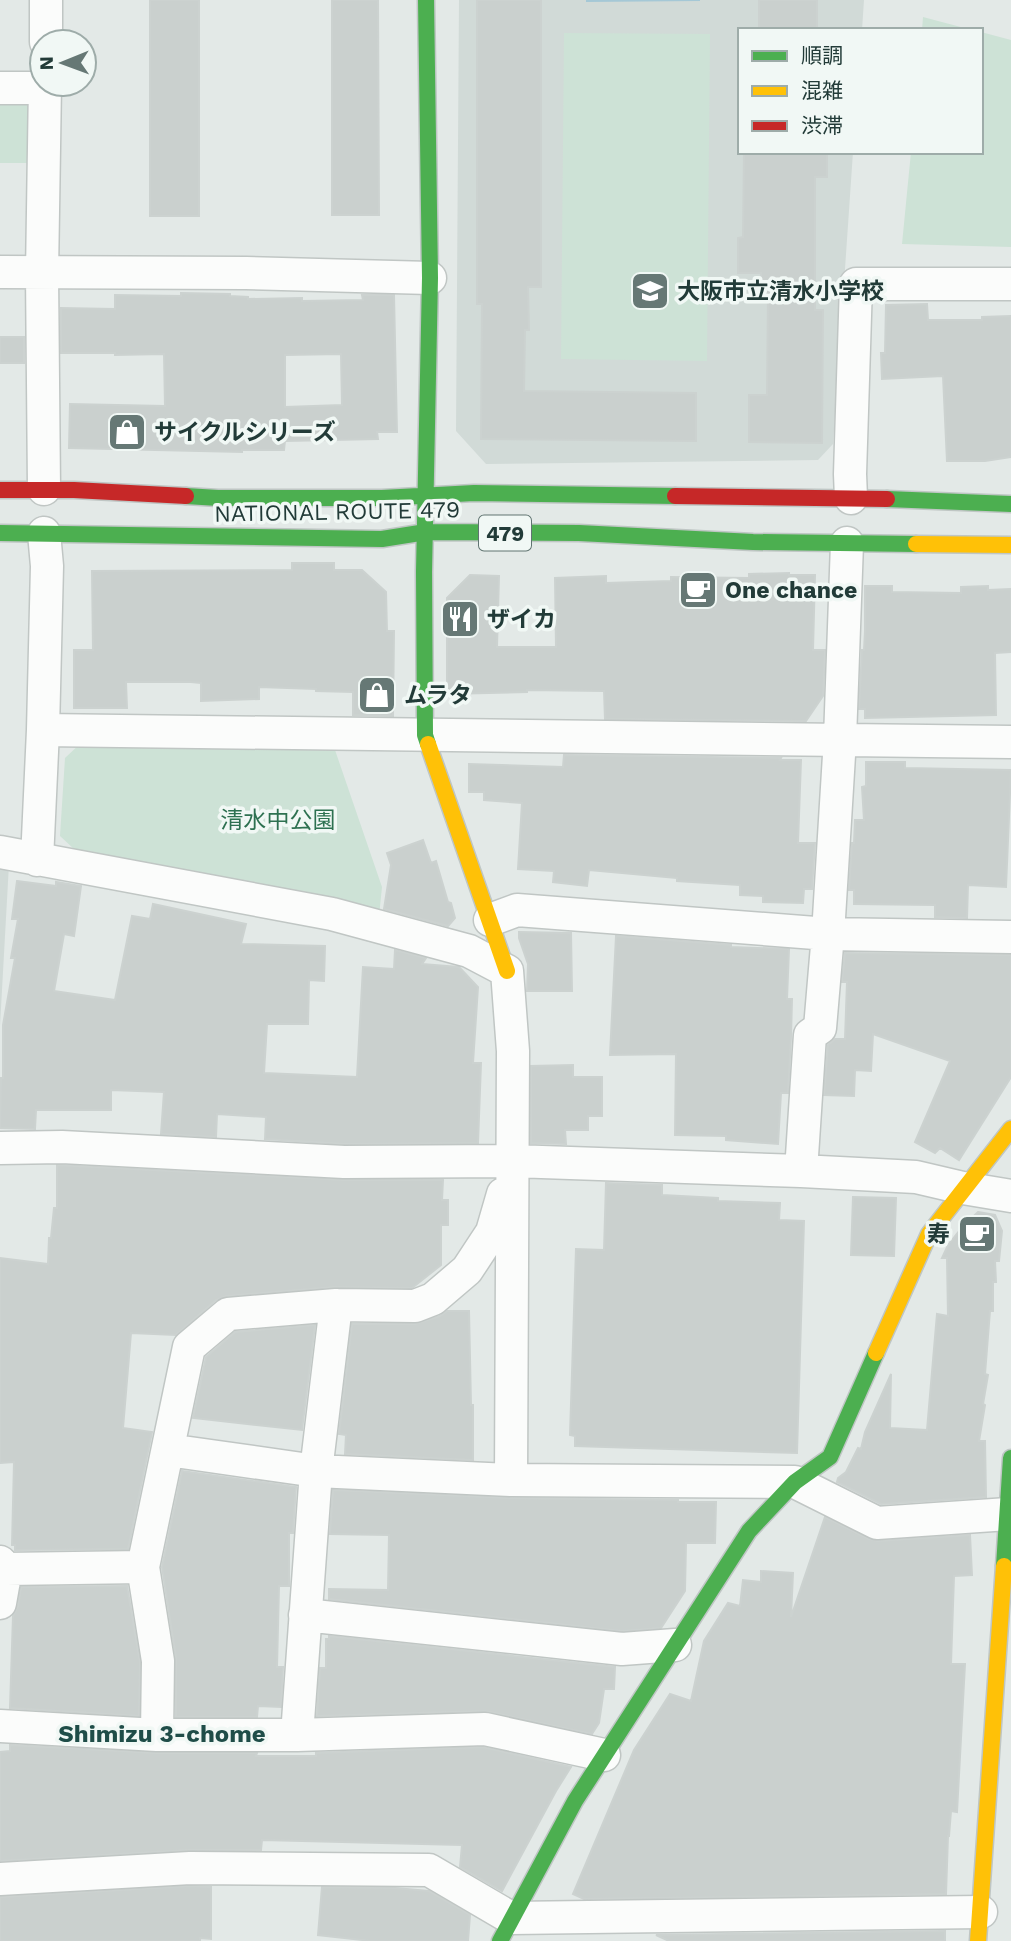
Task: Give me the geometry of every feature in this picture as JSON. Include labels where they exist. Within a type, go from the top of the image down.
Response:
[{"type":"main road","points":[[426,0],[430,278],[425,735],[507,971]]},
{"type":"main road","name":"NATIONAL ROUTE 479","points":[[0,489],[218,498],[382,498],[487,493],[851,498],[1011,504]]},
{"type":"main road","name":"NATIONAL ROUTE 479","points":[[0,533],[382,539],[426,532],[579,533],[753,542],[1011,545]]},
{"type":"main road","points":[[505,1930],[575,1801],[749,1531],[795,1482],[830,1457],[929,1234],[1011,1129]]},
{"type":"main road","points":[[979,1926],[1011,1458]]},
{"type":"street","points":[[46,0],[46,28]]},
{"type":"street","points":[[0,88],[28,87]]},
{"type":"street","points":[[44,489],[42,274],[45,98]]},
{"type":"street","points":[[0,272],[246,273],[430,278]]},
{"type":"street","points":[[851,498],[856,284],[1011,284]]},
{"type":"street","points":[[37,860],[47,566],[44,533]]},
{"type":"street","points":[[800,1171],[810,1035],[820,1028],[828,934],[840,739],[847,543]]},
{"type":"street","points":[[43,730],[1011,742]]},
{"type":"street","points":[[0,852],[332,914],[469,951],[507,971],[513,1051],[512,1480]]},
{"type":"street","points":[[490,920],[517,910],[828,934],[1011,937]]},
{"type":"street","points":[[0,1148],[62,1147],[344,1161],[513,1161],[800,1171],[916,1177],[1011,1196]]},
{"type":"street","points":[[156,1735],[158,1661],[143,1567],[188,1347],[228,1314],[335,1305],[415,1306],[433,1299],[467,1270],[492,1232],[513,1161]]},
{"type":"street","points":[[297,1735],[316,1471],[335,1305]]},
{"type":"street","points":[[168,1450],[316,1471],[512,1480],[795,1482],[877,1522],[1008,1514]]},
{"type":"street","points":[[0,1603],[3,1566],[143,1567]]},
{"type":"street","points":[[305,1615],[622,1649],[675,1645]]},
{"type":"street","points":[[0,1726],[156,1735],[297,1735],[485,1729],[604,1755]]},
{"type":"street","points":[[0,1879],[190,1868],[429,1870],[505,1930],[979,1926]]},
{"type":"shaded area","name":"大阪市立清水小学校","points":[[459,0],[864,0],[862,28],[738,28],[738,154],[853,154],[833,444],[818,460],[486,464],[456,431]]},
{"type":"shaded area","points":[[0,863],[9,864],[0,1026]]},
{"type":"green space","points":[[923,17],[964,28],[922,28]]},
{"type":"green space","points":[[564,33],[710,34],[707,361],[561,359]]},
{"type":"green space","points":[[983,33],[1011,40],[1011,247],[902,244],[911,154],[983,154]]},
{"type":"green space","points":[[0,101],[24,101],[36,116],[36,163],[0,163]]},
{"type":"green space","name":"清水中公園","points":[[82,742],[335,750],[382,887],[379,916],[74,849],[60,836],[65,758]]},
{"type":"water","points":[[700,0],[700,1],[586,2]]},
{"type":"building","points":[[150,0],[199,0],[199,216],[150,216]]},
{"type":"building","points":[[332,0],[378,0],[379,215],[332,215]]},
{"type":"building","points":[[477,0],[541,0],[541,287],[528,287],[529,330],[525,330],[524,391],[696,393],[696,441],[481,439],[482,304],[477,304]]},
{"type":"building","points":[[759,0],[817,0],[817,28],[759,28]]},
{"type":"building","points":[[744,154],[827,154],[827,177],[815,177],[815,310],[823,310],[822,443],[749,442],[749,395],[767,395],[768,295],[762,295],[761,273],[738,273],[738,238],[743,237]]},
{"type":"building","points":[[181,293],[230,294],[248,299],[302,298],[302,301],[363,300],[362,295],[394,295],[397,432],[377,432],[378,439],[285,441],[284,450],[242,452],[69,448],[70,404],[165,406],[164,354],[61,353],[61,308],[115,309],[115,295],[181,296]],"holes":[[[341,354],[342,405],[285,407],[285,355]]]},
{"type":"building","points":[[927,304],[928,320],[982,320],[982,317],[1011,316],[1011,457],[985,461],[947,461],[943,376],[882,379],[881,353],[885,353],[886,305]]},
{"type":"building","points":[[0,337],[24,337],[24,363],[0,363]]},
{"type":"building","points":[[292,563],[334,563],[334,570],[362,570],[386,592],[387,631],[394,631],[393,716],[353,715],[353,692],[316,689],[259,687],[259,699],[201,701],[201,683],[191,682],[126,682],[127,708],[74,708],[74,650],[93,650],[92,571],[292,570]]},
{"type":"building","points":[[749,574],[815,575],[813,650],[825,650],[823,696],[806,721],[605,719],[604,691],[527,690],[447,694],[447,598],[470,575],[499,576],[497,647],[556,647],[555,578],[606,576],[606,583],[671,581],[671,577],[749,578]]},
{"type":"building","points":[[865,586],[892,586],[892,592],[961,593],[961,587],[988,586],[988,590],[1011,589],[1011,652],[995,653],[996,715],[865,718],[865,709],[859,709],[865,631]]},
{"type":"building","points":[[564,755],[801,760],[798,843],[815,843],[812,889],[804,889],[803,903],[763,902],[763,896],[740,895],[740,885],[677,881],[677,878],[589,870],[587,886],[553,882],[554,871],[518,869],[522,803],[484,800],[484,792],[469,792],[469,764],[563,767]]},
{"type":"building","points":[[866,762],[905,762],[905,768],[1011,770],[1006,887],[968,885],[967,918],[935,917],[935,905],[854,904],[854,890],[849,890],[852,843],[855,820],[864,820],[862,787],[866,786]]},
{"type":"building","points":[[423,840],[431,863],[436,861],[448,902],[451,903],[455,918],[448,926],[384,909],[391,865],[387,853]]},
{"type":"building","points":[[17,881],[81,886],[74,936],[64,934],[54,991],[115,1000],[132,916],[150,919],[153,904],[246,924],[241,944],[325,946],[324,981],[309,980],[308,1024],[267,1024],[264,1073],[357,1077],[363,967],[394,969],[395,950],[426,958],[422,964],[459,967],[478,987],[473,1063],[481,1063],[478,1143],[344,1144],[265,1139],[266,1117],[217,1114],[216,1137],[161,1134],[164,1092],[111,1090],[111,1110],[36,1110],[35,1129],[0,1128],[3,1025],[15,958],[11,958],[18,919],[12,919]]},
{"type":"building","points":[[519,932],[571,933],[572,991],[527,991],[528,964]]},
{"type":"building","points":[[616,936],[731,947],[789,949],[787,999],[792,999],[788,1093],[781,1093],[778,1144],[726,1140],[726,1136],[675,1135],[676,1054],[610,1055]]},
{"type":"building","points":[[845,953],[1011,955],[1011,1077],[959,1160],[940,1148],[935,1153],[915,1142],[950,1061],[873,1034],[871,1071],[855,1070],[854,1096],[824,1095],[828,1045],[835,1039],[845,1039],[847,982],[842,982]]},
{"type":"building","points":[[573,1065],[573,1077],[602,1077],[602,1116],[588,1116],[588,1130],[565,1130],[566,1144],[531,1143],[531,1066]]},
{"type":"building","points":[[57,1165],[343,1180],[443,1180],[442,1200],[448,1200],[448,1225],[441,1225],[441,1265],[412,1288],[334,1287],[226,1296],[216,1300],[176,1335],[131,1333],[123,1428],[152,1432],[128,1549],[15,1550],[15,1545],[12,1545],[14,1462],[0,1463],[0,1258],[48,1264],[49,1238],[54,1208],[57,1208]]},
{"type":"building","points":[[606,1183],[662,1185],[662,1195],[718,1198],[718,1201],[780,1203],[779,1220],[804,1221],[797,1453],[575,1446],[575,1436],[570,1435],[576,1249],[604,1250]]},
{"type":"building","points":[[853,1197],[896,1198],[894,1256],[851,1255]]},
{"type":"building","points":[[978,1212],[995,1215],[1002,1231],[999,1261],[995,1261],[996,1282],[993,1282],[993,1311],[990,1311],[985,1374],[988,1375],[979,1441],[985,1441],[986,1497],[881,1504],[837,1482],[838,1478],[846,1472],[858,1448],[861,1449],[865,1432],[891,1374],[890,1428],[927,1430],[937,1314],[948,1316],[947,1258],[942,1258],[948,1245]]},
{"type":"building","points":[[447,1311],[469,1311],[473,1460],[345,1454],[346,1435],[339,1434],[352,1324],[415,1324]]},
{"type":"building","points":[[315,1325],[302,1430],[193,1418],[206,1357],[235,1332]]},
{"type":"building","points":[[182,1471],[296,1487],[293,1533],[289,1533],[289,1586],[279,1586],[277,1667],[283,1667],[281,1707],[258,1706],[257,1717],[176,1717],[176,1658],[162,1567]]},
{"type":"building","points":[[333,1490],[510,1498],[716,1502],[715,1543],[686,1543],[685,1591],[661,1628],[622,1631],[329,1599],[329,1589],[388,1590],[389,1535],[330,1534]]},
{"type":"building","points":[[825,1517],[878,1541],[970,1535],[972,1575],[954,1576],[951,1664],[965,1664],[957,1812],[951,1811],[946,1894],[584,1899],[573,1894],[634,1750],[670,1694],[691,1701],[704,1641],[728,1603],[740,1606],[743,1580],[761,1582],[761,1571],[793,1573],[791,1617]]},
{"type":"building","points":[[127,1586],[140,1662],[139,1716],[10,1708],[13,1616],[18,1606],[21,1587]]},
{"type":"building","points":[[329,1636],[615,1667],[614,1689],[604,1689],[599,1723],[592,1734],[485,1711],[317,1716],[320,1668],[326,1668],[326,1639],[329,1639]]},
{"type":"building","points":[[10,1745],[157,1753],[257,1753],[256,1756],[316,1756],[316,1753],[483,1747],[571,1767],[502,1891],[460,1867],[462,1845],[262,1840],[261,1850],[189,1850],[0,1861],[0,1752],[10,1751]]},
{"type":"building","points":[[211,1887],[211,1939],[0,1941],[0,1897]]},
{"type":"building","points":[[322,1887],[429,1891],[470,1915],[468,1941],[371,1941],[318,1935]]},
{"type":"building","points":[[945,1931],[945,1941],[669,1941],[656,1935]]},
{"type":"traffic: fast","points":[[426,0],[430,278],[424,572],[425,735],[428,744]]},
{"type":"traffic: fast","points":[[186,496],[382,498],[474,493],[675,496]]},
{"type":"traffic: fast","points":[[887,499],[1011,504]]},
{"type":"traffic: fast","points":[[0,533],[382,539],[426,532],[579,533],[753,542],[916,544]]},
{"type":"traffic: fast","points":[[500,1941],[575,1801],[749,1531],[795,1482],[830,1457],[876,1353]]},
{"type":"traffic: fast","points":[[1004,1566],[1011,1458]]},
{"type":"traffic: slow","points":[[916,544],[1011,545]]},
{"type":"traffic: slow","points":[[428,744],[507,971]]},
{"type":"traffic: slow","points":[[876,1353],[929,1234],[1011,1129]]},
{"type":"traffic: slow","points":[[978,1941],[1004,1566]]},
{"type":"traffic: jam","points":[[0,490],[74,490],[186,496]]},
{"type":"traffic: jam","points":[[675,496],[887,499]]},
{"type":"place","name":"大阪市立清水小学校","points":[[650,291]]},
{"type":"place","name":"サイクルシリーズ","points":[[127,432]]},
{"type":"place","name":"One chance","points":[[698,590]]},
{"type":"place","name":"ザイカ","points":[[460,619]]},
{"type":"place","name":"ムラタ","points":[[377,695]]},
{"type":"place","name":"寿","points":[[977,1234]]},
{"type":"district","name":"Shimizu 3-chome","points":[[162,1734]]}]
